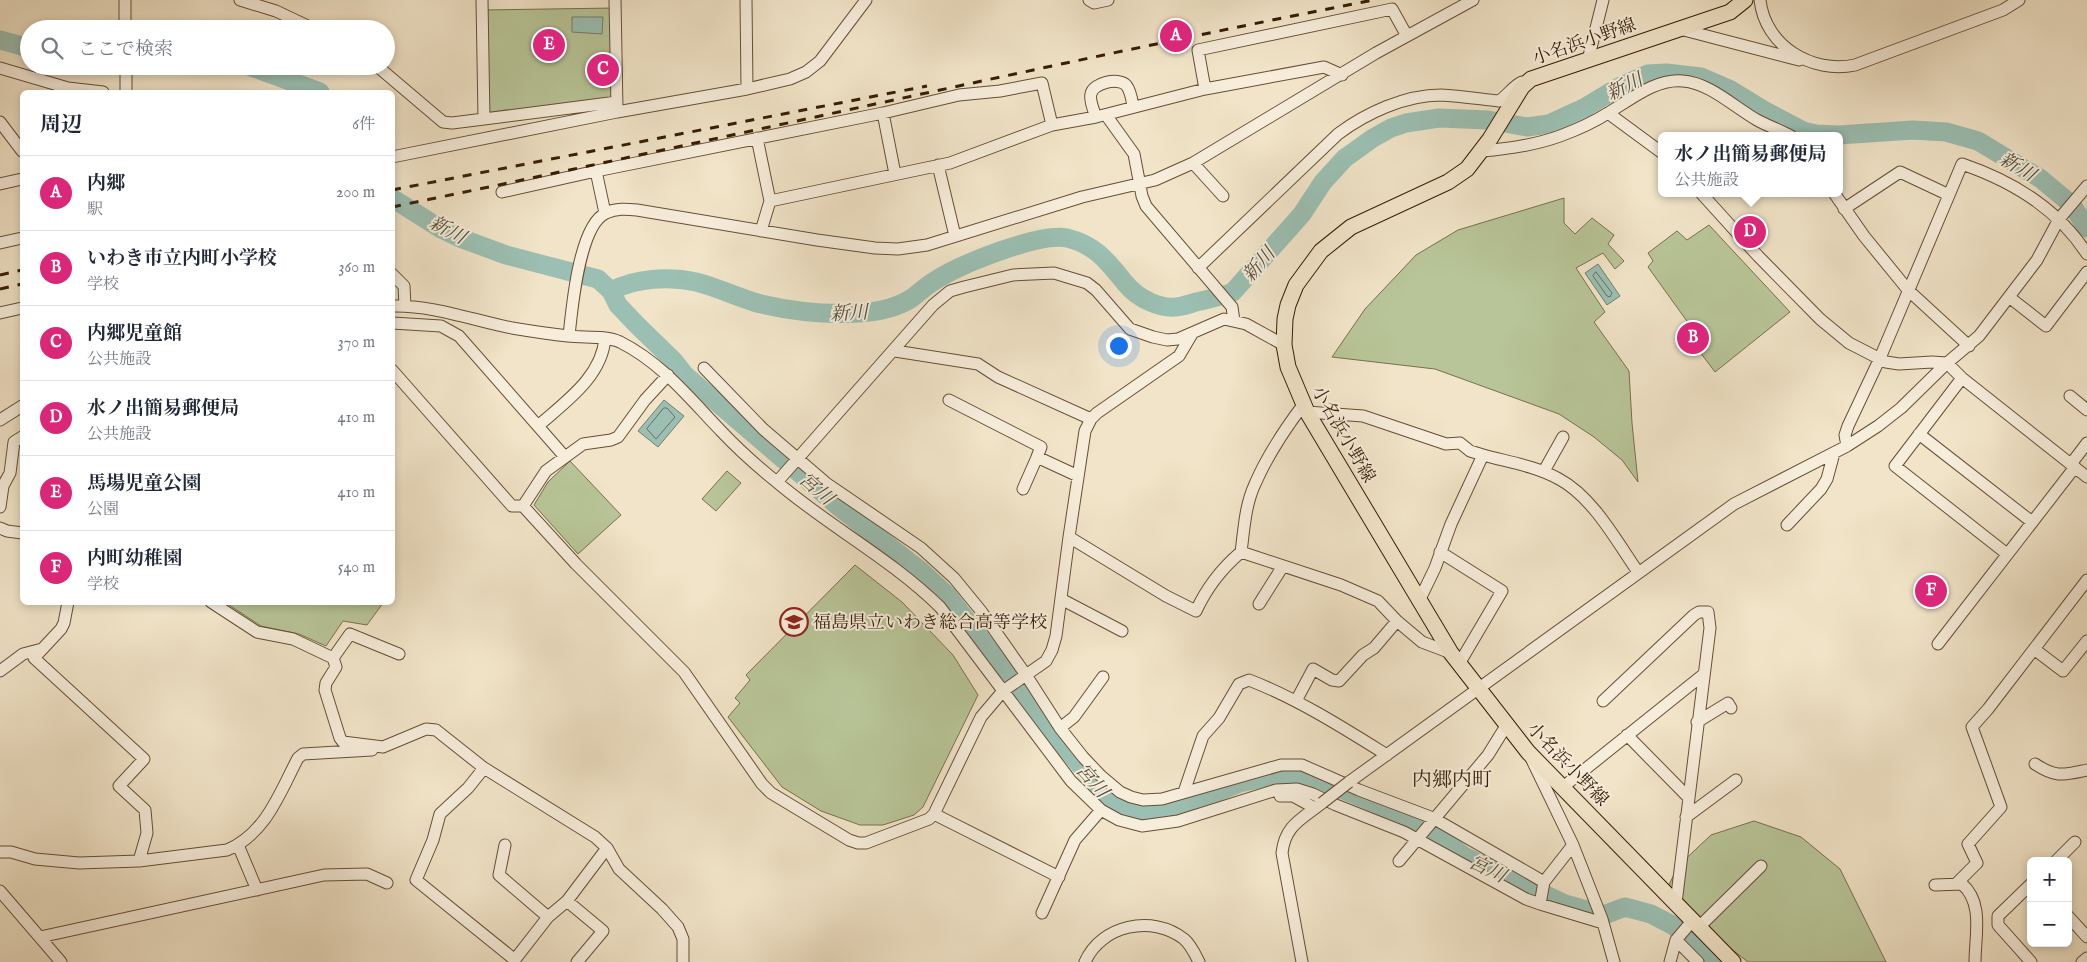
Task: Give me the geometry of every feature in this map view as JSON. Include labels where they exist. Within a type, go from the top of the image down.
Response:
[{"type":"main road","name":"小名浜小野線","points":[[1733,962],[1693,924],[1676,903],[1528,752],[1455,658],[1305,409],[1288,367],[1284,345],[1285,319],[1288,305],[1296,285],[1321,251],[1351,227],[1448,182],[1467,169],[1486,145],[1522,86],[1530,79],[1730,12],[1745,0]]},
{"type":"street","points":[[125,0],[125,20]]},
{"type":"street","points":[[240,0],[276,5],[300,20]]},
{"type":"street","points":[[482,0],[484,119]]},
{"type":"street","points":[[615,0],[617,107]]},
{"type":"street","points":[[746,0],[746,89]]},
{"type":"street","points":[[388,75],[443,122],[452,123],[617,107],[746,89],[790,79],[806,72],[820,61],[866,0]]},
{"type":"street","points":[[1089,0],[1094,2],[1108,0]]},
{"type":"street","points":[[569,332],[582,253],[588,233],[605,213],[620,209],[637,210],[836,243],[898,249],[912,248],[1082,197],[1155,180],[1193,162],[1407,36],[1473,0]]},
{"type":"street","points":[[1588,60],[1603,0]]},
{"type":"street","points":[[1760,0],[1766,21],[1774,35],[1788,50],[1808,62]]},
{"type":"street","points":[[1680,30],[1829,67],[1842,68],[1855,65],[2003,10],[2019,0]]},
{"type":"street","points":[[1205,89],[1198,50],[1392,9],[1407,36]]},
{"type":"street","points":[[770,201],[938,165],[1052,125],[1101,116],[1205,89],[1324,67],[1342,74]]},
{"type":"street","points":[[0,68],[20,74]]},
{"type":"street","points":[[24,75],[68,88],[86,90]]},
{"type":"street","points":[[126,75],[126,90]]},
{"type":"street","points":[[1200,269],[1348,126],[1378,111],[1418,97],[1440,95],[1499,101],[1516,84],[1530,79]]},
{"type":"street","points":[[1133,108],[1130,92],[1123,82],[1117,81],[1097,85],[1090,96],[1101,116],[1134,154],[1146,206],[1232,307],[1234,321]]},
{"type":"street","points":[[1486,145],[1509,148],[1560,136],[1608,113],[1619,105],[1663,82],[1684,81],[1703,86],[1758,121],[1782,132]]},
{"type":"street","points":[[502,192],[883,113],[959,95],[1000,91],[1042,83],[1052,125]]},
{"type":"street","points":[[397,156],[617,107]]},
{"type":"street","points":[[883,113],[895,174]]},
{"type":"street","points":[[1608,113],[1658,150]]},
{"type":"street","points":[[0,122],[20,147]]},
{"type":"street","points":[[757,138],[770,201],[761,231]]},
{"type":"street","points":[[1193,162],[1223,196]]},
{"type":"street","points":[[1846,446],[1845,435],[1848,426],[1880,358],[1962,164],[1990,173],[2015,187],[2060,218],[2087,254]]},
{"type":"street","points":[[938,165],[955,236]]},
{"type":"street","points":[[596,171],[605,213]]},
{"type":"street","points":[[1844,209],[1900,172],[1949,195]]},
{"type":"street","points":[[0,184],[20,179]]},
{"type":"street","points":[[1302,962],[1282,853],[1288,832],[1297,820],[1319,806],[1348,782],[1477,688],[1734,504],[1846,446],[1902,408],[1947,363],[1979,336],[2037,260],[2060,218],[2086,189]]},
{"type":"street","points":[[1705,197],[1758,256],[1820,319],[1849,342],[1886,362],[1899,364],[1947,363],[1962,378],[2087,477]]},
{"type":"street","points":[[1836,197],[1884,262],[1908,290],[1969,346]]},
{"type":"street","points":[[0,243],[20,238]]},
{"type":"street","points":[[2009,297],[2046,326],[2087,272]]},
{"type":"street","points":[[780,479],[895,351],[933,305],[950,291],[1013,274],[1054,273],[1087,283],[1096,290],[1130,329],[1153,337],[1172,339],[1192,334],[1214,322],[1224,320],[1246,324],[1284,345]]},
{"type":"street","points":[[395,277],[404,286],[405,306]]},
{"type":"street","points":[[395,306],[405,306],[465,317],[512,328],[569,332],[605,338],[618,341],[643,356],[668,375],[722,432],[780,479],[809,509],[872,551],[918,586],[940,607],[1006,689],[1071,781],[1101,810],[1119,820],[1142,826],[1178,821],[1276,790],[1297,789],[1419,838],[1540,902],[1602,921]]},
{"type":"street","points":[[0,313],[20,308]]},
{"type":"street","points":[[459,336],[465,317]]},
{"type":"street","points":[[395,323],[441,326],[459,336],[565,457]]},
{"type":"street","points":[[395,373],[512,506],[523,506],[576,564],[684,672],[762,784],[771,793],[858,843],[866,843],[928,819],[934,814],[981,717],[1006,689],[1046,661],[1056,636],[1078,476],[1086,431],[1091,419],[1097,412],[1179,356],[1192,334]]},
{"type":"street","points":[[538,426],[586,384],[604,348],[605,338]]},
{"type":"street","points":[[895,351],[978,364],[998,376],[1091,419]]},
{"type":"street","points":[[704,368],[763,429],[797,460],[826,483],[932,556],[954,578],[981,611],[1060,728],[1083,757],[1120,792],[1144,800],[1162,799],[1281,765],[1302,765],[1432,820],[1544,884]]},
{"type":"street","points":[[523,506],[546,471],[565,457],[583,444],[611,440],[618,437],[668,375]]},
{"type":"street","points":[[1962,378],[1895,466],[2007,554]]},
{"type":"street","points":[[2070,396],[2087,410]]},
{"type":"street","points":[[949,400],[1041,447],[1024,489]]},
{"type":"street","points":[[0,420],[20,407]]},
{"type":"street","points":[[1069,537],[1166,596],[1196,611],[1203,596],[1222,568],[1241,552],[1246,518],[1254,485],[1285,429],[1305,409],[1363,416],[1446,444],[1460,443],[1470,451],[1482,455],[1544,471],[1561,480],[1590,504],[1638,572]]},
{"type":"street","points":[[1919,434],[2032,522]]},
{"type":"street","points":[[1544,471],[1563,437]]},
{"type":"street","points":[[0,507],[3,486],[10,472],[14,442],[20,438]]},
{"type":"street","points":[[1938,644],[2032,522],[2073,466],[2087,443]]},
{"type":"street","points":[[1787,526],[1821,489],[1827,479],[1834,452]]},
{"type":"street","points":[[1038,455],[1078,476]]},
{"type":"street","points":[[1420,599],[1482,455]]},
{"type":"street","points":[[0,528],[7,531],[20,532]]},
{"type":"street","points":[[1241,552],[1341,585],[1378,601],[1397,621],[1422,642],[1455,658],[1502,591],[1440,552]]},
{"type":"street","points":[[1260,604],[1283,566]]},
{"type":"street","points":[[1956,884],[1978,863],[1968,844],[2001,807],[1972,727],[2087,580]]},
{"type":"street","points":[[1061,598],[1122,631]]},
{"type":"street","points":[[67,605],[64,623],[34,658],[144,759],[119,786],[145,810],[147,833],[139,861]]},
{"type":"street","points":[[216,605],[257,632],[293,639],[333,658],[336,661],[336,667],[326,682],[325,690],[340,738],[344,742],[383,747]]},
{"type":"street","points":[[1603,701],[1694,615],[1704,611],[1708,612],[1710,628],[1676,903]]},
{"type":"street","points":[[1296,701],[1313,669],[1332,680],[1339,681],[1364,655],[1374,648],[1397,621]]},
{"type":"street","points":[[333,658],[350,634],[399,654]]},
{"type":"street","points":[[2034,649],[2063,671],[2087,641]]},
{"type":"street","points":[[0,670],[23,654],[43,649]]},
{"type":"street","points":[[1562,787],[1704,674]]},
{"type":"street","points":[[1060,728],[1074,717],[1103,677]]},
{"type":"street","points":[[1184,792],[1203,736],[1219,718],[1239,684],[1249,680],[1296,701],[1387,755]]},
{"type":"street","points":[[1698,722],[1728,703],[1731,708]]},
{"type":"street","points":[[1399,861],[1488,754],[1506,726]]},
{"type":"street","points":[[0,852],[11,852],[35,859],[80,863],[139,861],[205,854],[238,845],[263,824],[298,758],[303,754],[366,752],[431,728],[444,735],[484,768],[595,837],[607,848],[619,869],[662,909],[678,927],[683,939],[682,962]]},
{"type":"street","points":[[1627,735],[1688,797]]},
{"type":"street","points":[[1528,752],[1573,845],[1602,921],[1614,962]]},
{"type":"street","points":[[2035,764],[2046,772],[2061,776],[2087,770]]},
{"type":"street","points":[[484,768],[468,788],[440,814],[433,840],[416,880],[514,961],[548,917],[567,901],[607,848]]},
{"type":"street","points":[[1686,817],[1736,780]]},
{"type":"street","points":[[1263,794],[1292,796],[1319,806]]},
{"type":"street","points":[[1042,913],[1076,840],[1101,810]]},
{"type":"street","points":[[934,814],[1059,877]]},
{"type":"street","points":[[2060,857],[2075,842]]},
{"type":"street","points":[[238,845],[257,890]]},
{"type":"street","points":[[504,845],[499,875],[548,917]]},
{"type":"street","points":[[1540,902],[1544,884],[1573,845]]},
{"type":"street","points":[[1670,962],[1677,939],[1761,866]]},
{"type":"street","points":[[40,937],[324,875],[367,874],[387,883]]},
{"type":"street","points":[[1935,885],[1962,884],[1969,890],[1975,902],[1976,910],[1975,962]]},
{"type":"street","points":[[2027,888],[1998,916],[1997,921],[1998,925],[2032,962]]},
{"type":"street","points":[[0,891],[61,962]]},
{"type":"street","points":[[567,901],[602,931],[577,962]]},
{"type":"street","points":[[2072,920],[2087,937]]},
{"type":"street","points":[[1085,962],[1093,949],[1106,937],[1118,929],[1139,925],[1152,926],[1184,939],[1193,949],[1199,962]]},
{"type":"street","points":[[1677,939],[1698,962]]},
{"type":"street","points":[[2082,962],[2087,958]]},
{"type":"green space","points":[[615,8],[617,102],[484,119],[483,10]]},
{"type":"green space","points":[[1564,198],[1564,223],[1575,234],[1592,218],[1614,235],[1608,244],[1624,261],[1615,269],[1603,253],[1576,268],[1605,312],[1594,322],[1629,371],[1638,482],[1622,460],[1594,437],[1559,414],[1435,369],[1332,357],[1365,309],[1416,255],[1458,230]]},
{"type":"green space","points":[[1709,225],[1790,312],[1715,372],[1691,340],[1689,324],[1648,267],[1653,261],[1648,253],[1677,231],[1687,240]]},
{"type":"green space","points":[[570,461],[621,515],[578,554],[534,505],[548,482]]},
{"type":"green space","points":[[727,471],[741,483],[716,511],[702,499]]},
{"type":"green space","points":[[855,565],[902,602],[953,655],[978,695],[923,807],[914,815],[883,825],[860,825],[821,811],[782,787],[728,717],[740,703],[735,698],[750,680],[746,675]]},
{"type":"green space","points":[[229,605],[382,605],[367,625],[343,621],[326,646],[299,634],[261,626]]},
{"type":"green space","points":[[1754,821],[1801,837],[1840,869],[1886,962],[1748,962],[1716,937],[1666,891],[1678,866],[1711,835]]},
{"type":"water","points":[[572,17],[603,17],[602,34],[572,32]]},
{"type":"water","points":[[1598,264],[1620,296],[1607,305],[1585,273]]},
{"type":"water","points":[[664,400],[684,416],[658,447],[638,431]]},
{"type":"waterway","name":"新川","points":[[0,40],[20,46]]},
{"type":"waterway","name":"新川","points":[[611,291],[641,281],[675,279],[704,284],[757,303],[782,308],[820,313],[865,312],[886,309],[900,304],[948,273],[981,258],[1020,244],[1055,237],[1077,241],[1094,250],[1107,261],[1130,289],[1143,299],[1166,307],[1182,306],[1233,292],[1302,214],[1323,182],[1345,158],[1373,138],[1391,128],[1406,123],[1439,118],[1488,120],[1527,127],[1549,124],[1648,74],[1666,73],[1701,77],[1731,90],[1767,112],[1807,132]]},
{"type":"waterway","name":"新川","points":[[274,75],[315,90]]},
{"type":"waterway","name":"新川","points":[[1843,135],[1913,130],[1946,132],[1978,141],[2041,179],[2071,204],[2087,228]]},
{"type":"waterway","name":"宮川","points":[[395,200],[441,229],[460,238],[506,255],[598,279],[611,291],[618,305],[674,361],[685,375],[839,507],[921,571],[948,596],[1050,730],[1111,801],[1140,812],[1186,805],[1240,783],[1281,774],[1325,782],[1374,803],[1450,845],[1464,856],[1565,904],[1604,915],[1625,907],[1651,914],[1674,926],[1715,962]]},
{"type":"railway","points":[[395,206],[1128,50],[1373,0]]},
{"type":"railway","points":[[395,189],[927,86]]},
{"type":"railway","points":[[0,275],[20,270]]},
{"type":"railway","points":[[0,289],[20,284]]},
{"type":"place","name":"内郷","points":[[1176,36]]},
{"type":"place","name":"馬場児童公園","points":[[549,45]]},
{"type":"place","name":"内郷児童館","points":[[603,70]]},
{"type":"place","name":"水ノ出簡易郵便局","points":[[1750,232]]},
{"type":"place","name":"いわき市立内町小学校","points":[[1693,338]]},
{"type":"place","name":"内町幼稚園","points":[[1931,591]]},
{"type":"place","name":"福島県立いわき総合高等学校","points":[[794,622]]},
{"type":"district","name":"内郷内町","points":[[1452,779]]}]
